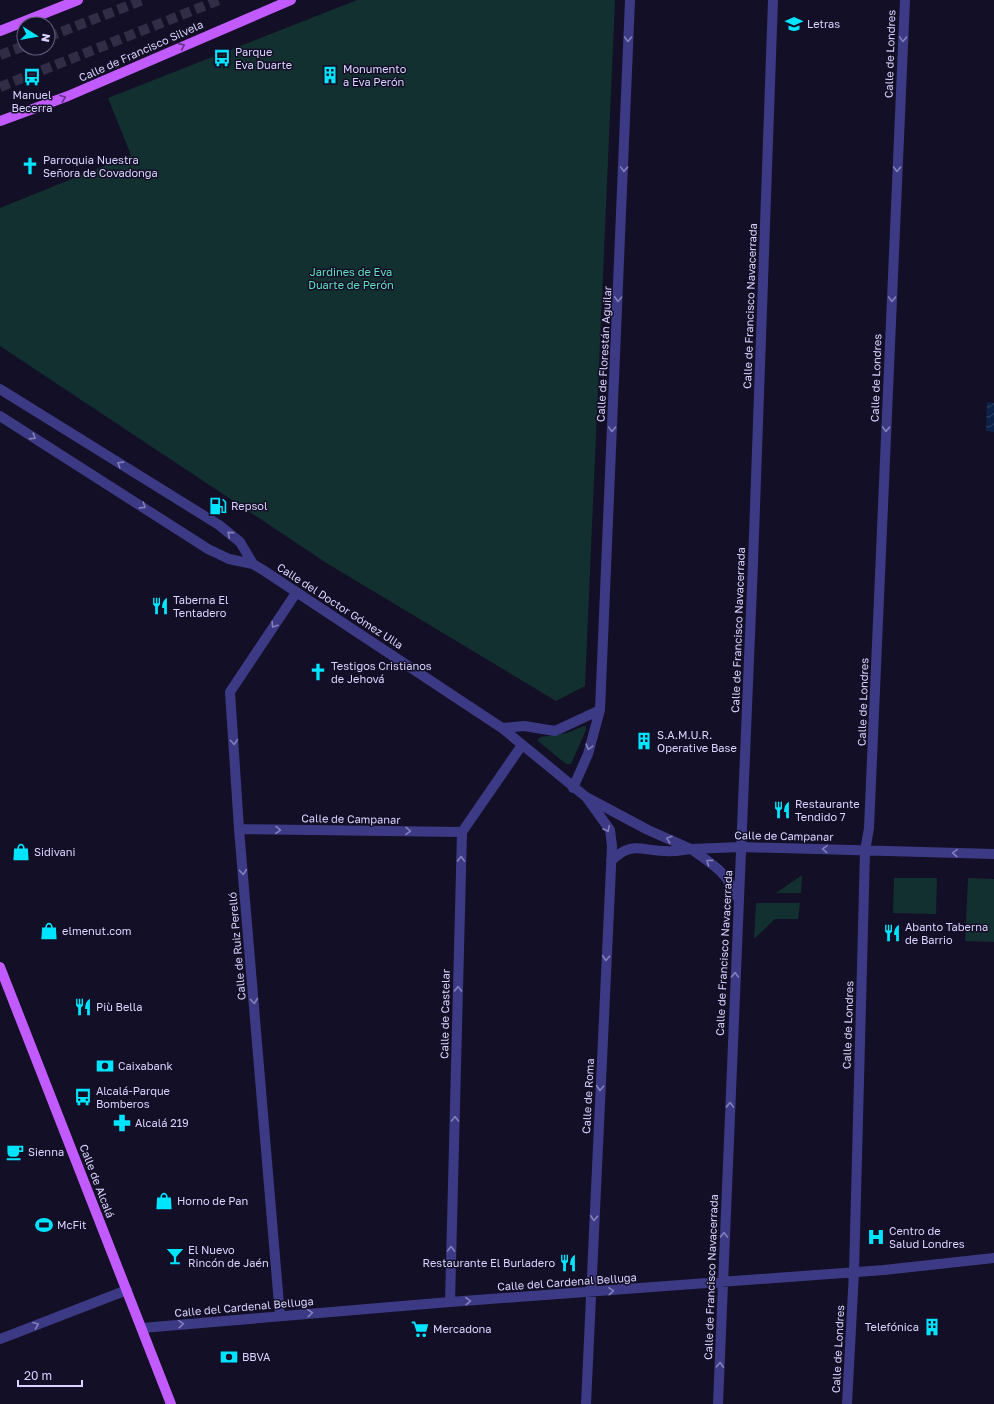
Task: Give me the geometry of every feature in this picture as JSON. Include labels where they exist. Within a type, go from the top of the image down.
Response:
[{"type":"main road","points":[[0,31],[78,0]]},
{"type":"main road","name":"Calle de Francisco Silvela","points":[[0,121],[68,96],[291,0]]},
{"type":"main road","name":"Calle de Alcalá","points":[[0,967],[171,1404]]},
{"type":"street","name":"Calle de Florestán Aguilar","points":[[573,788],[588,754],[600,710],[630,0]]},
{"type":"street","name":"Calle de Francisco Navacerrada","points":[[718,1404],[753,563],[773,0]]},
{"type":"street","name":"Calle de Londres","points":[[847,1404],[854,1272],[865,851],[870,820],[904,0]]},
{"type":"street","name":"Calle del Doctor Gómez Ulla","points":[[0,388],[219,525],[240,542],[253,564]]},
{"type":"street","name":"Calle del Doctor Gómez Ulla","points":[[0,416],[208,549],[229,559],[253,564],[463,700],[502,728],[573,788],[586,797]]},
{"type":"street","name":"Calle de Ruiz Perelló","points":[[280,1316],[239,829],[230,692],[296,592]]},
{"type":"street","points":[[502,728],[524,726],[555,731],[600,710]]},
{"type":"street","points":[[462,832],[522,745]]},
{"type":"street","name":"Calle de Campanar","points":[[586,797],[648,830],[690,848],[741,847],[994,854]]},
{"type":"street","name":"Calle de Roma","points":[[586,797],[610,830],[611,861],[586,1404]]},
{"type":"street","name":"Calle de Campanar","points":[[239,829],[462,832]]},
{"type":"street","name":"Calle de Castelar","points":[[450,1302],[462,832]]},
{"type":"street","points":[[611,861],[620,852],[633,848],[666,852],[690,848],[718,868],[731,883],[738,901]]},
{"type":"street","name":"Calle del Cardenal Belluga","points":[[142,1328],[450,1302],[723,1283],[994,1258]]},
{"type":"street","points":[[0,1339],[127,1290]]},
{"type":"green space","name":"Jardines de Eva Duarte de Perón","points":[[357,0],[615,0],[585,686],[556,701],[328,564],[0,346],[0,208],[131,155],[108,98]]},
{"type":"green space","points":[[586,726],[586,730],[571,764],[566,764],[538,741],[541,737],[567,733]]},
{"type":"green space","points":[[802,875],[801,893],[776,893]]},
{"type":"green space","points":[[894,878],[937,878],[936,914],[893,913]]},
{"type":"green space","points":[[968,878],[994,879],[994,942],[965,941]]},
{"type":"green space","points":[[756,903],[800,903],[798,919],[775,919],[754,939]]},
{"type":"water","points":[[987,402],[994,403],[994,432],[986,431]]},
{"type":"tunnel","points":[[56,34],[143,0]]},
{"type":"tunnel","points":[[0,87],[219,0]]},
{"type":"tunnel","points":[[0,55],[16,49]]},
{"type":"place","name":"Letras","points":[[794,24]]},
{"type":"place","name":"Parque Eva Duarte","points":[[222,58]]},
{"type":"place","name":"Monumento a Eva Perón","points":[[330,75]]},
{"type":"place","name":"Manuel Becerra","points":[[32,77]]},
{"type":"place","name":"Parroquia Nuestra Señora de Covadonga","points":[[30,166]]},
{"type":"place","name":"Repsol","points":[[218,506]]},
{"type":"place","name":"Taberna El Tentadero","points":[[160,606]]},
{"type":"place","name":"Testigos Cristianos de Jehová","points":[[318,672]]},
{"type":"place","name":"S.A.M.U.R. Operative Base","points":[[644,741]]},
{"type":"place","name":"Restaurante Tendido 7","points":[[782,810]]},
{"type":"place","name":"Sidivani","points":[[21,852]]},
{"type":"place","name":"elmenut.com","points":[[49,931]]},
{"type":"place","name":"Abanto Taberna de Barrio","points":[[892,933]]},
{"type":"place","name":"Più Bella","points":[[83,1007]]},
{"type":"place","name":"Caixabank","points":[[105,1066]]},
{"type":"place","name":"Alcalá-Parque Bomberos","points":[[83,1097]]},
{"type":"place","name":"Alcalá 219","points":[[122,1123]]},
{"type":"place","name":"Sienna","points":[[15,1152]]},
{"type":"place","name":"Horno de Pan","points":[[164,1201]]},
{"type":"place","name":"McFit","points":[[44,1225]]},
{"type":"place","name":"Centro de Salud Londres","points":[[876,1237]]},
{"type":"place","name":"El Nuevo Rincón de Jaén","points":[[175,1256]]},
{"type":"place","name":"Restaurante El Burladero","points":[[568,1263]]},
{"type":"place","name":"Telefónica","points":[[932,1327]]},
{"type":"place","name":"Mercadona","points":[[420,1329]]},
{"type":"place","name":"BBVA","points":[[229,1357]]}]
